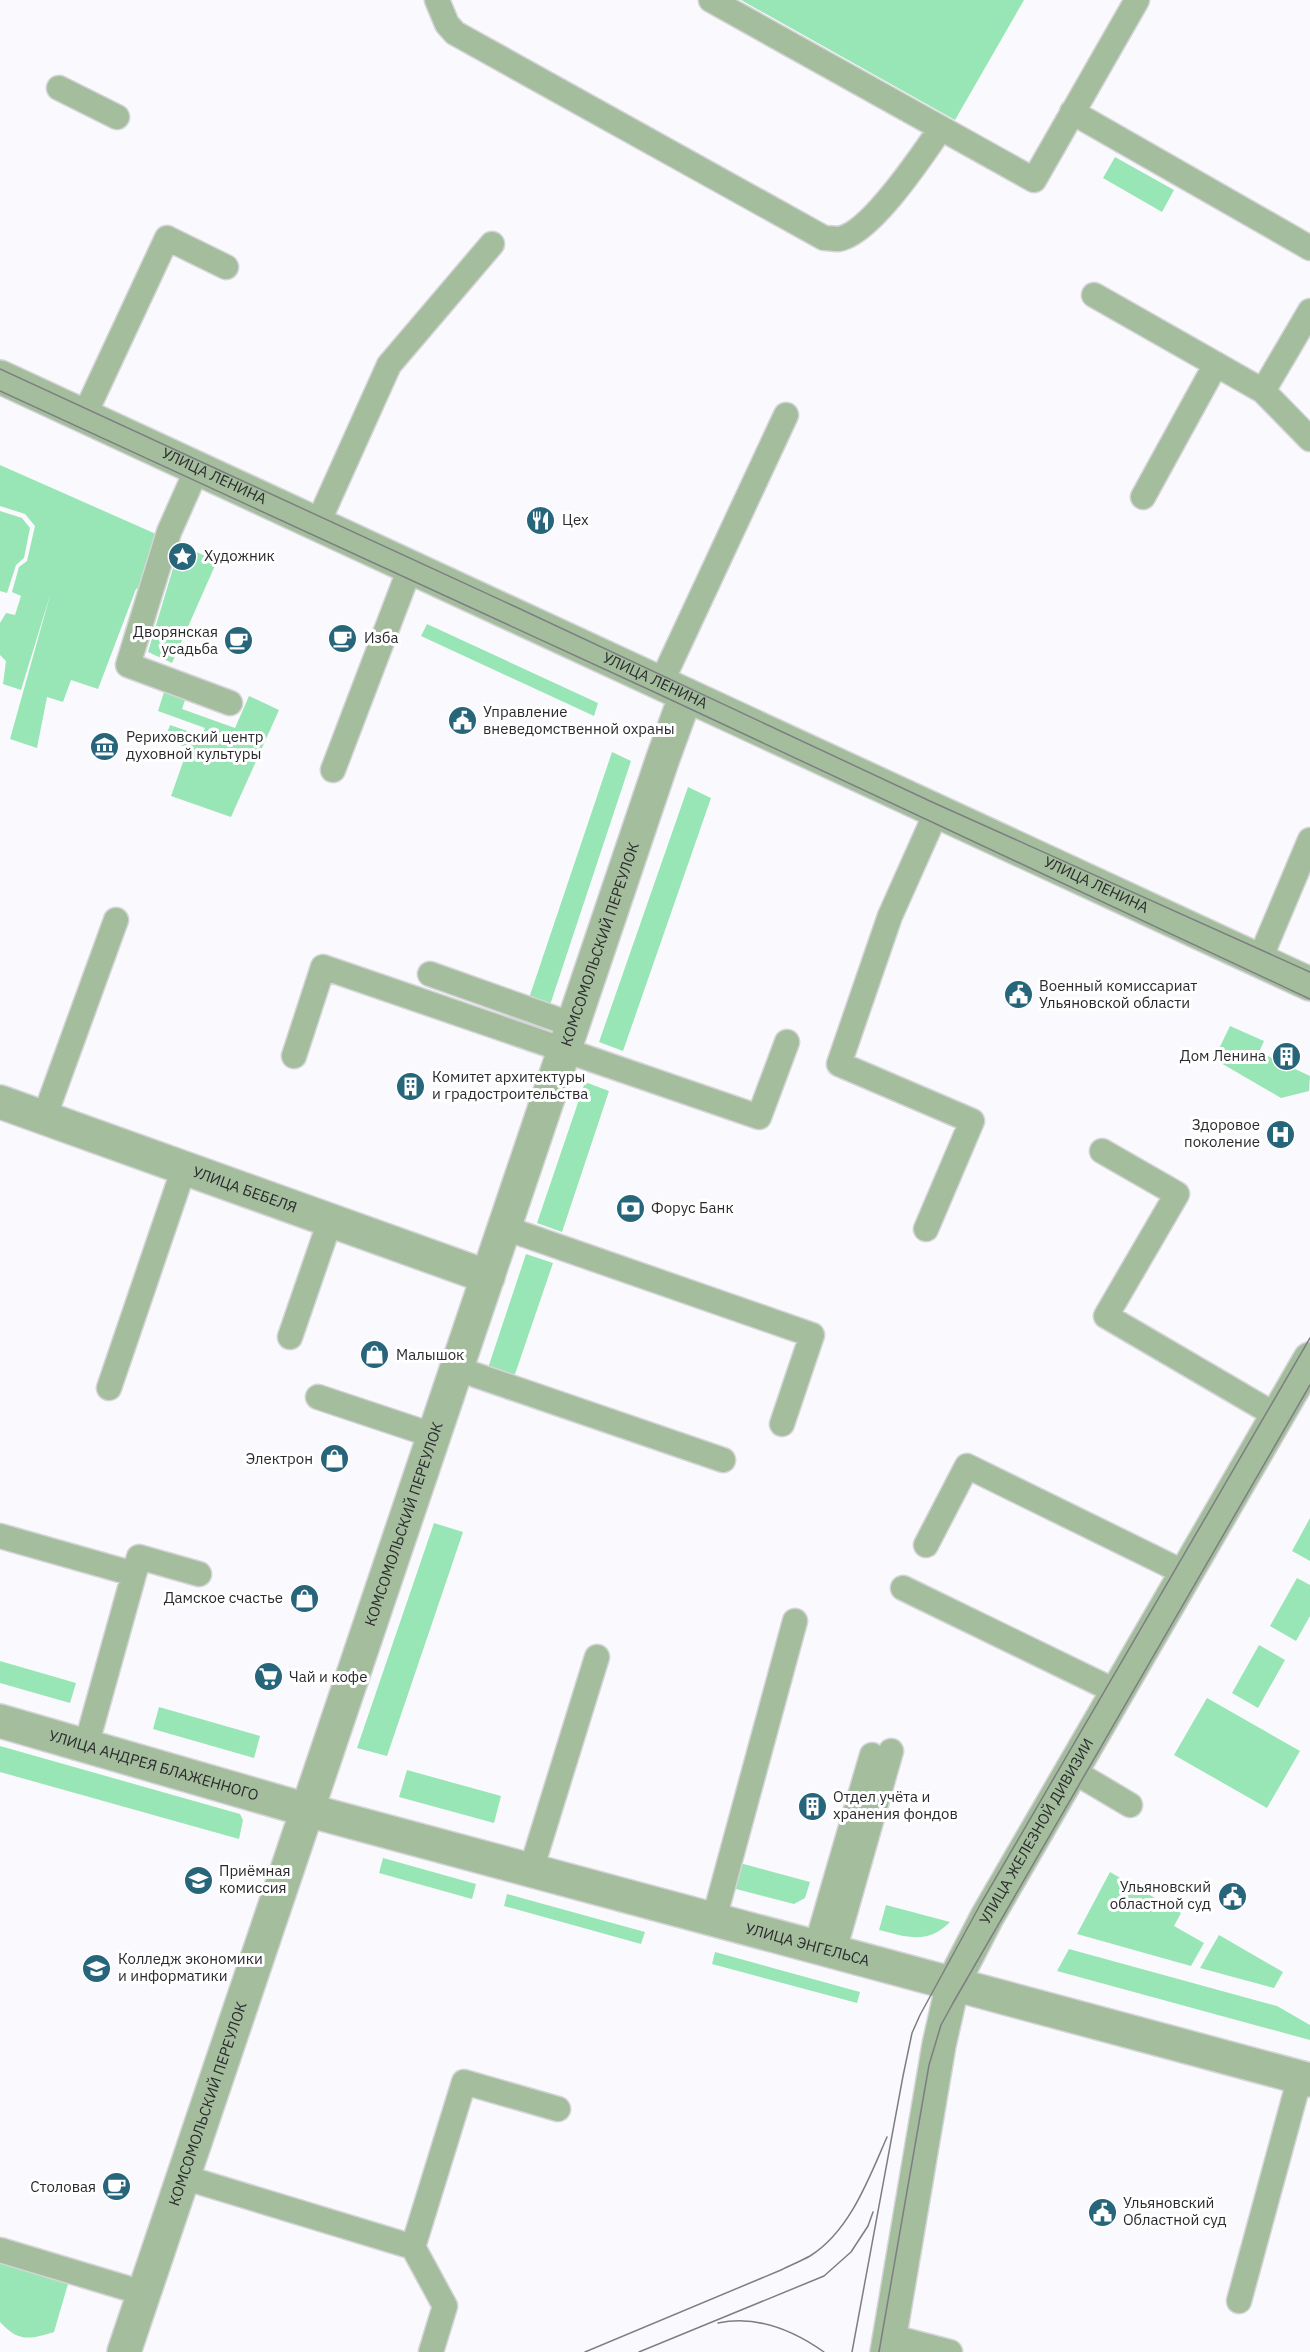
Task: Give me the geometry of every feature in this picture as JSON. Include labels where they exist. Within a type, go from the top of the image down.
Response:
[{"type":"street","name":"УЛИЦА ЛЕНИНА","points":[[0,377],[936,813],[1310,984]]},
{"type":"street","name":"КОМСОМОЛЬСКИЙ ПЕРЕУЛОК","points":[[124,2352],[663,758],[674,689]]},
{"type":"street","name":"УЛИЦА БЕБЕЛЯ","points":[[0,1102],[488,1277]]},
{"type":"street","name":"УЛИЦА ЖЕЛЕЗНОЙ ДИВИЗИИ","points":[[888,2344],[937,2057],[953,1983],[987,1917],[1071,1770],[1310,1359]]},
{"type":"street","name":"УЛИЦА АНДРЕЯ БЛАЖЕННОГО","points":[[0,1721],[308,1810]]},
{"type":"street","name":"УЛИЦА ЭНГЕЛЬСА","points":[[308,1810],[1305,2078]]},
{"type":"lane","points":[[437,0],[447,24],[455,33],[824,238],[839,239],[856,231],[906,178],[941,128]]},
{"type":"lane","points":[[711,0],[1034,180],[1137,0]]},
{"type":"lane","points":[[59,88],[117,117]]},
{"type":"lane","points":[[1072,112],[1310,248]]},
{"type":"lane","points":[[84,416],[167,238],[226,267]]},
{"type":"lane","points":[[316,525],[389,365],[492,244]]},
{"type":"lane","points":[[1094,294],[1263,391],[1310,439]]},
{"type":"lane","points":[[1263,391],[1310,311]]},
{"type":"lane","points":[[1143,497],[1216,364]]},
{"type":"lane","points":[[674,689],[786,415]]},
{"type":"lane","points":[[197,469],[169,532],[128,665],[230,703]]},
{"type":"lane","points":[[333,770],[410,568]]},
{"type":"lane","points":[[926,1229],[972,1121],[839,1064],[890,916],[936,813]]},
{"type":"lane","points":[[1259,961],[1310,840]]},
{"type":"lane","points":[[44,1118],[116,920]]},
{"type":"lane","points":[[294,1056],[323,967],[569,1038]]},
{"type":"lane","points":[[430,974],[569,1038],[759,1117],[787,1042]]},
{"type":"lane","points":[[1102,1151],[1177,1194],[1106,1316],[1277,1416]]},
{"type":"lane","points":[[110,1388],[184,1168]]},
{"type":"lane","points":[[290,1337],[330,1221]]},
{"type":"lane","points":[[505,1228],[812,1335],[782,1424]]},
{"type":"lane","points":[[458,1369],[723,1460]]},
{"type":"lane","points":[[318,1397],[435,1436]]},
{"type":"lane","points":[[926,1545],[967,1466],[1185,1573]]},
{"type":"lane","points":[[0,1536],[134,1574]]},
{"type":"lane","points":[[86,1746],[139,1557],[199,1574]]},
{"type":"lane","points":[[903,1588],[1117,1692]]},
{"type":"lane","points":[[714,1919],[795,1621]]},
{"type":"lane","points":[[531,1870],[597,1657]]},
{"type":"lane","points":[[825,1949],[882,1753]]},
{"type":"lane","points":[[1071,1770],[1130,1805]]},
{"type":"lane","points":[[1239,2301],[1305,2078]]},
{"type":"lane","points":[[413,2247],[464,2082],[558,2109]]},
{"type":"lane","points":[[183,2177],[413,2247],[445,2306],[431,2352]]},
{"type":"lane","points":[[0,2250],[143,2293]]},
{"type":"lane","points":[[888,2344],[950,2352]]},
{"type":"green space","points":[[741,0],[1024,0],[955,120]]},
{"type":"green space","points":[[1115,157],[1174,190],[1162,212],[1103,178]]},
{"type":"green space","points":[[0,465],[156,534],[144,585],[136,589],[98,689],[71,680],[63,702],[47,697],[37,748],[10,739],[51,592],[21,690],[3,684],[6,661],[0,655],[0,623],[6,613],[15,615],[21,596],[12,592],[19,567],[27,561],[35,526],[25,514],[0,506]]},
{"type":"green space","points":[[0,511],[22,518],[30,528],[24,558],[16,565],[7,593],[0,591]]},
{"type":"green space","points":[[180,545],[217,561],[172,663],[148,652]]},
{"type":"green space","points":[[427,624],[598,703],[594,716],[421,636]]},
{"type":"green space","points":[[164,692],[185,700],[182,709],[235,728],[249,696],[279,710],[231,817],[171,796],[188,748],[165,739],[170,725],[202,736],[205,728],[158,711]]},
{"type":"green space","points":[[612,752],[631,761],[549,1008],[528,1001]]},
{"type":"green space","points":[[688,787],[711,798],[623,1051],[599,1042]]},
{"type":"green space","points":[[1230,1026],[1264,1041],[1259,1052],[1310,1076],[1309,1091],[1281,1098],[1214,1059]]},
{"type":"green space","points":[[585,1082],[609,1091],[562,1232],[537,1223]]},
{"type":"green space","points":[[526,1254],[553,1263],[514,1377],[488,1368]]},
{"type":"green space","points":[[1310,1518],[1310,1561],[1292,1551]]},
{"type":"green space","points":[[434,1523],[463,1532],[387,1756],[357,1748]]},
{"type":"green space","points":[[1297,1578],[1310,1585],[1310,1616],[1296,1641],[1270,1626]]},
{"type":"green space","points":[[1259,1645],[1285,1660],[1258,1708],[1232,1693]]},
{"type":"green space","points":[[0,1661],[76,1683],[70,1703],[0,1683]]},
{"type":"green space","points":[[1207,1698],[1300,1751],[1267,1808],[1174,1755]]},
{"type":"green space","points":[[159,1707],[260,1736],[254,1758],[153,1729]]},
{"type":"green space","points":[[0,1746],[240,1814],[243,1820],[239,1839],[0,1772]]},
{"type":"green space","points":[[407,1770],[501,1796],[494,1823],[399,1797]]},
{"type":"green space","points":[[383,1858],[476,1884],[472,1899],[379,1873]]},
{"type":"green space","points":[[740,1863],[810,1882],[805,1898],[794,1904],[736,1889],[734,1885]]},
{"type":"green space","points":[[1110,1872],[1181,1913],[1174,1926],[1204,1943],[1191,1966],[1077,1934]]},
{"type":"green space","points":[[507,1894],[645,1932],[641,1944],[504,1906]]},
{"type":"green space","points":[[886,1905],[950,1922],[933,1934],[925,1936],[908,1937],[879,1930]]},
{"type":"green space","points":[[1219,1935],[1283,1972],[1274,1988],[1200,1968]]},
{"type":"green space","points":[[1069,1949],[1277,2006],[1310,2025],[1310,2040],[1057,1971]]},
{"type":"green space","points":[[715,1952],[860,1992],[857,2003],[712,1964]]},
{"type":"green space","points":[[0,2257],[70,2277],[54,2332],[25,2338],[13,2333],[0,2322]]},
{"type":"tram line","points":[[0,369],[932,802],[1310,972]]},
{"type":"tram line","points":[[0,391],[652,691],[1310,999]]},
{"type":"tram line","points":[[852,2352],[903,2076],[912,2033],[920,2015],[980,1905],[1310,1338]]},
{"type":"tram line","points":[[879,2352],[929,2065],[941,2025],[1310,1385]]},
{"type":"tram line","points":[[585,2352],[810,2256],[836,2233],[847,2218],[865,2186],[887,2137]]},
{"type":"tram line","points":[[639,2352],[824,2276],[851,2252],[868,2226],[873,2212]]},
{"type":"tram line","points":[[718,2323],[747,2321],[774,2326],[800,2337],[824,2352]]},
{"type":"place","name":"Цех","points":[[541,520]]},
{"type":"place","name":"Художник","points":[[183,556]]},
{"type":"place","name":"Изба","points":[[343,638]]},
{"type":"place","name":"Дворянская усадьба","points":[[239,641]]},
{"type":"place","name":"Управление вневедомственной охраны","points":[[462,721]]},
{"type":"place","name":"Рериховский центр духовной культуры","points":[[105,746]]},
{"type":"place","name":"Военный комиссариат Ульяновской области","points":[[1018,995]]},
{"type":"place","name":"Дом Ленина","points":[[1287,1056]]},
{"type":"place","name":"Комитет архитектуры и градостроительства","points":[[411,1086]]},
{"type":"place","name":"Здоровое поколение","points":[[1281,1134]]},
{"type":"place","name":"Форус Банк","points":[[630,1208]]},
{"type":"place","name":"Малышок","points":[[375,1355]]},
{"type":"place","name":"Электрон","points":[[334,1459]]},
{"type":"place","name":"Дамское счастье","points":[[304,1598]]},
{"type":"place","name":"Чай и кофе","points":[[268,1677]]},
{"type":"place","name":"Отдел учёта и хранения фондов","points":[[812,1806]]},
{"type":"place","name":"Приёмная комиссия","points":[[198,1880]]},
{"type":"place","name":"Ульяновский областной суд","points":[[1232,1896]]},
{"type":"place","name":"Колледж экономики и информатики","points":[[97,1968]]},
{"type":"place","name":"Столовая","points":[[117,2187]]},
{"type":"place","name":"Ульяновский Областной суд","points":[[1102,2212]]}]
